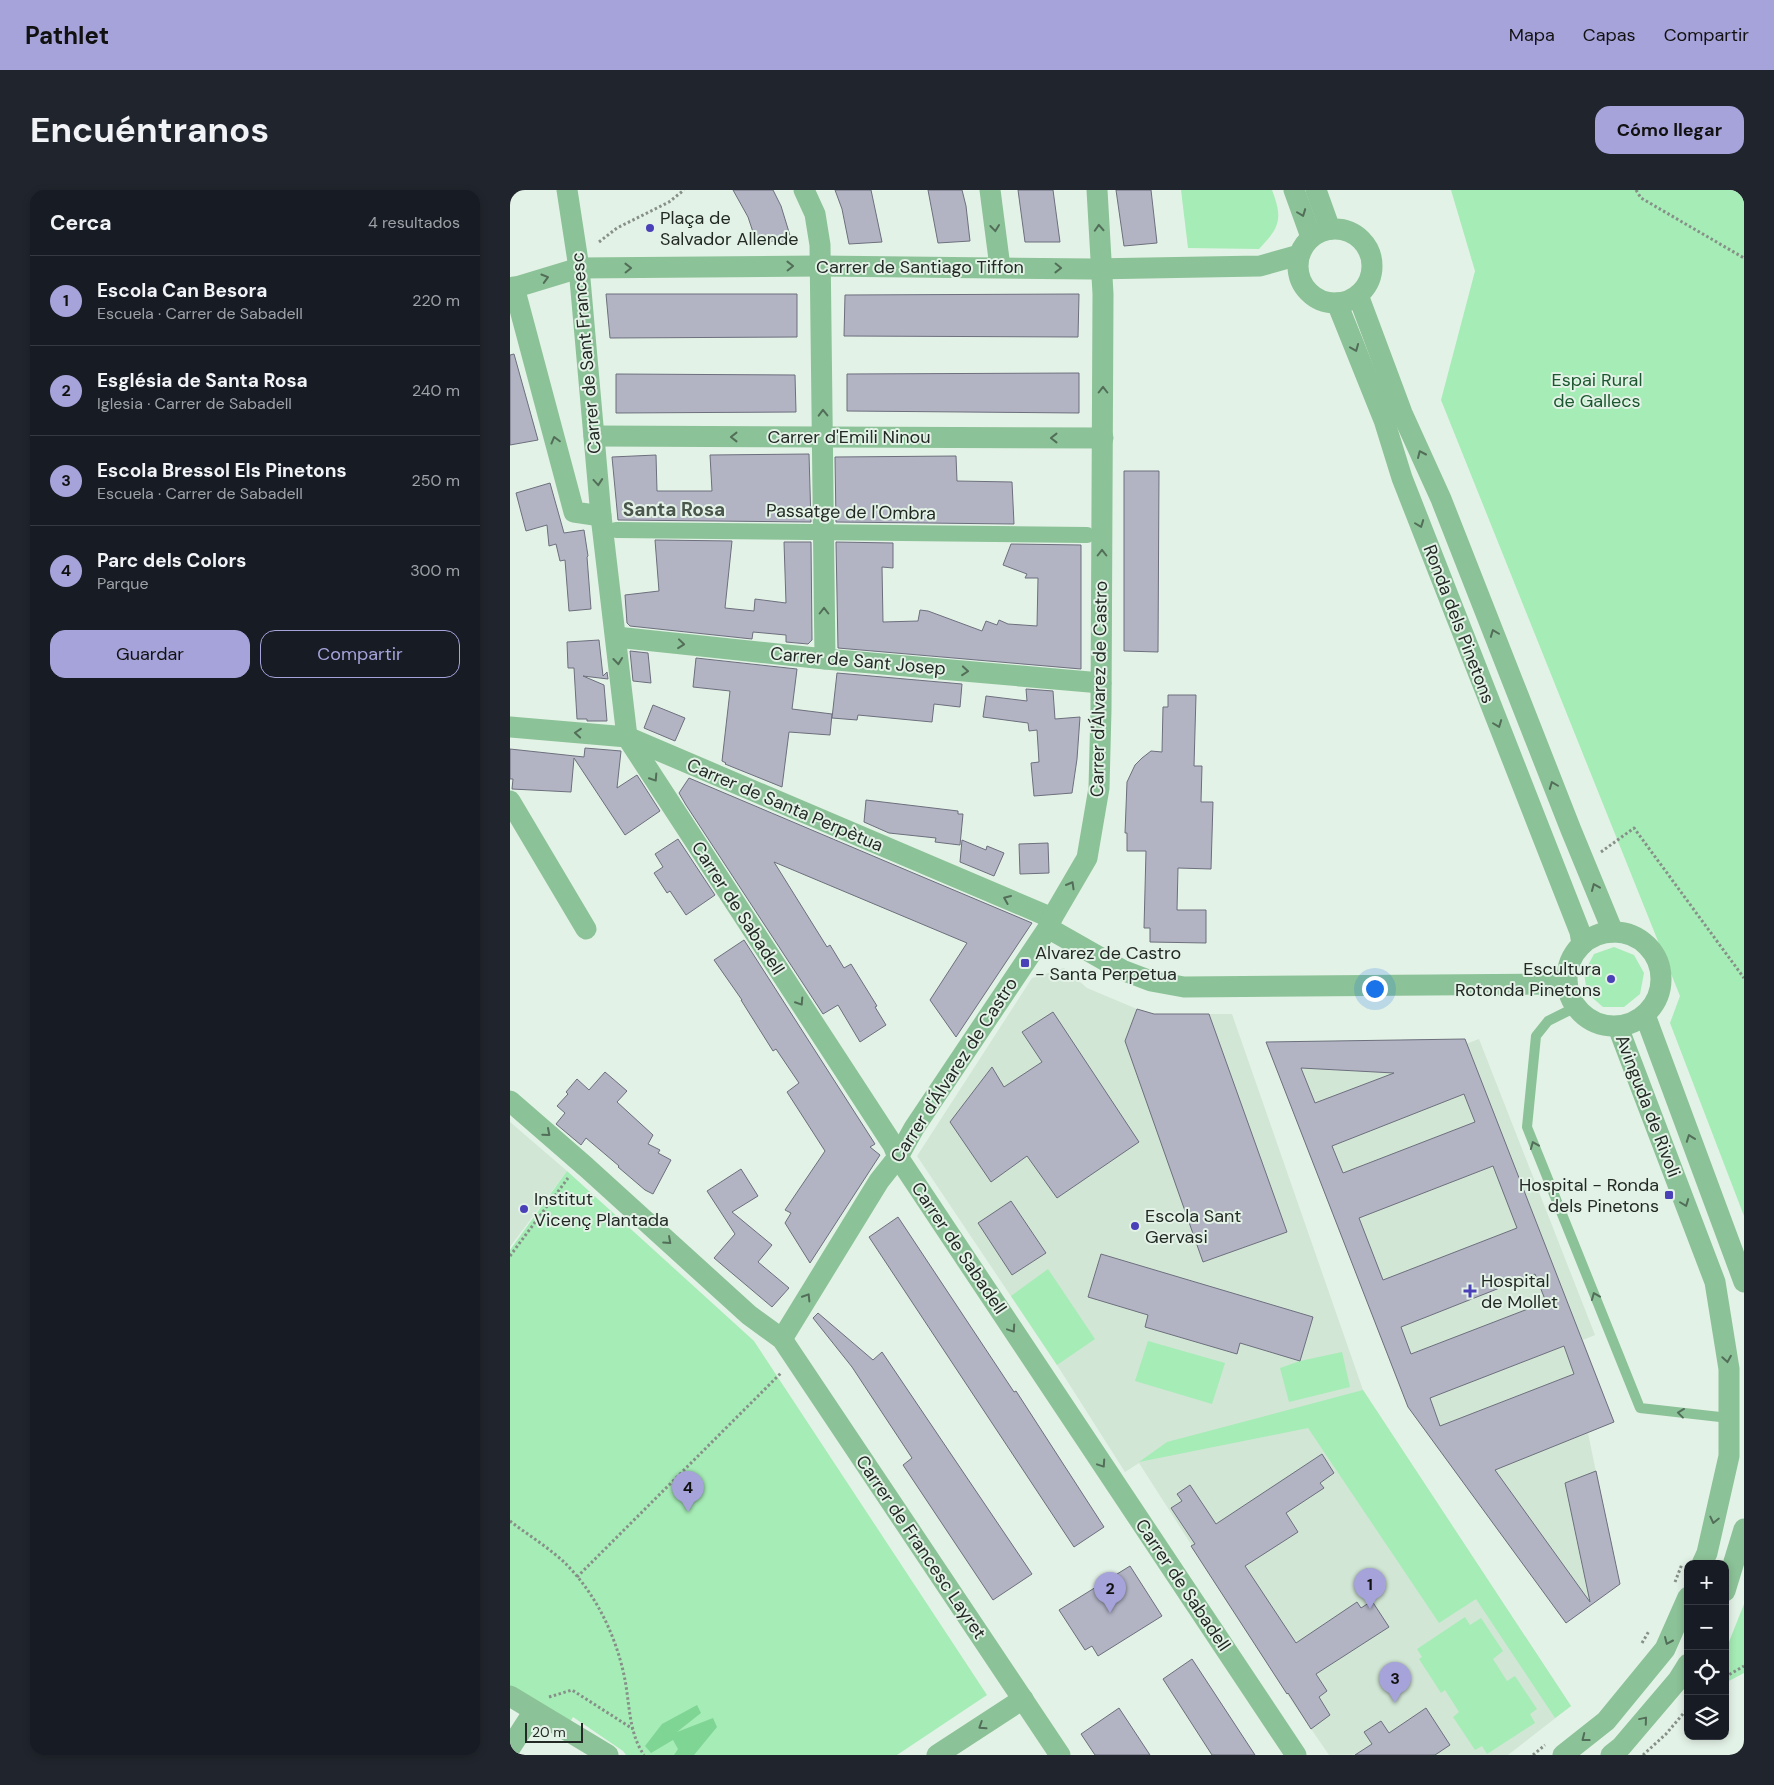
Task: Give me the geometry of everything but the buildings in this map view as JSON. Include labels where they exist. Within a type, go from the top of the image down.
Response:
[{"type":"street","name":"Carrer de Sant Francesc","points":[[567,190],[579,268],[594,436],[608,523],[616,637],[627,737]]},
{"type":"street","points":[[804,190],[815,214],[820,245],[825,659]]},
{"type":"street","points":[[990,190],[1000,267]]},
{"type":"street","name":"Carrer d'Álvarez de Castro","points":[[782,1339],[879,1181],[898,1157],[914,1128],[1050,923],[1087,858],[1099,788],[1101,683],[1104,294],[1097,190]]},
{"type":"street","points":[[1294,190],[1321,233]]},
{"type":"street","points":[[1316,190],[1321,233]]},
{"type":"street","points":[[1341,229],[1351,232],[1367,246],[1371,256],[1370,278],[1358,295],[1348,301],[1326,302],[1316,298],[1308,291],[1298,274],[1297,264],[1299,255],[1306,242],[1321,233],[1341,229]]},
{"type":"street","name":"Carrer de Santiago Tiffon","points":[[511,286],[579,268],[820,266],[1102,269],[1260,266],[1299,255]]},
{"type":"street","name":"Carrer de Santiago Tiffon","points":[[1260,266],[1288,277],[1308,291]]},
{"type":"street","name":"Carrer de Sant Francesc","points":[[511,286],[574,512],[608,523]]},
{"type":"street","name":"Ronda dels Pinetons","points":[[1358,295],[1402,413],[1441,499],[1571,830],[1614,932]]},
{"type":"street","name":"Ronda dels Pinetons","points":[[1337,303],[1384,420],[1406,488],[1580,932],[1582,944]]},
{"type":"street","name":"Carrer d'Emili Ninou","points":[[594,436],[1103,438]]},
{"type":"street","name":"Passatge de l'Ombra","points":[[608,523],[824,532],[1087,535]]},
{"type":"street","name":"Carrer de Sant Josep","points":[[616,637],[825,659],[1101,683]]},
{"type":"street","name":"Carrer de Santa Perpètua","points":[[510,727],[627,737],[1050,923],[1122,970],[1151,981],[1184,987],[1566,984]]},
{"type":"street","name":"Carrer de Sabadell","points":[[627,737],[888,1137],[898,1157],[1296,1755]]},
{"type":"street","points":[[510,801],[586,929]]},
{"type":"street","points":[[1614,932],[1621,932],[1645,943],[1659,963],[1662,977],[1658,998],[1645,1015],[1634,1022],[1618,1027],[1606,1026],[1585,1017],[1573,1004],[1566,984],[1567,969],[1573,955],[1582,944],[1596,935],[1614,932]]},
{"type":"street","name":"Avinguda de Rivoli","points":[[1645,1015],[1744,1282]]},
{"type":"street","name":"Avinguda de Rivoli","points":[[1618,1027],[1715,1282],[1729,1369],[1729,1456],[1707,1554],[1704,1560]]},
{"type":"street","points":[[510,1101],[749,1315],[782,1339]]},
{"type":"street","name":"Carrer de Francesc Layret","points":[[782,1339],[1060,1755]]},
{"type":"street","points":[[1729,1578],[1744,1529]]},
{"type":"street","points":[[1563,1755],[1606,1721],[1665,1649],[1684,1605]]},
{"type":"street","points":[[1611,1755],[1621,1747],[1684,1670]]},
{"type":"street","points":[[510,1696],[542,1704],[608,1755]]},
{"type":"street","points":[[937,1755],[1023,1699]]},
{"type":"street","points":[[510,1748],[542,1704]]},
{"type":"lane","points":[[1576,1007],[1548,1021],[1536,1036],[1527,1127],[1640,1408],[1729,1418]]},
{"type":"path","points":[[599,242],[617,228],[669,202],[684,190]]},
{"type":"path","points":[[1636,190],[1641,198],[1744,258]]},
{"type":"path","points":[[1600,852],[1634,828],[1744,978]]},
{"type":"path","points":[[510,1256],[573,1172]]},
{"type":"path","points":[[577,1577],[784,1370]]},
{"type":"path","points":[[510,1521],[566,1564],[595,1599],[611,1632],[624,1673],[635,1740],[644,1755]]},
{"type":"path","points":[[1729,1675],[1744,1666]]},
{"type":"path","points":[[542,1704],[572,1690],[633,1730]]},
{"type":"path","points":[[1643,1755],[1666,1734],[1684,1713]]},
{"type":"shaded area","points":[[1064,968],[1087,988],[1154,1014],[1232,1014],[1363,1390],[1571,1706],[1508,1755],[1329,1755],[1287,1694],[1139,1463],[1125,1472],[1057,1365],[917,1156],[1032,978]]},
{"type":"shaded area","name":"Hospital de Mollet","points":[[1465,1039],[1466,1044],[1479,1039],[1595,1335],[1583,1340],[1614,1422],[1588,1433],[1619,1584],[1566,1623],[1408,1407],[1266,1042]]},
{"type":"shaded area","name":"Institut Vicenç Plantada","points":[[510,1122],[567,1171],[510,1247]]},
{"type":"shaded area","points":[[697,1705],[701,1713],[677,1732],[713,1718],[717,1727],[694,1755],[674,1755],[678,1749],[673,1740],[651,1753],[645,1746],[662,1724]]},
{"type":"green space","points":[[1181,190],[1272,190],[1278,208],[1275,228],[1259,249],[1188,248]]},
{"type":"green space","name":"Espai Rural de Gallecs","points":[[1451,190],[1744,190],[1744,1216],[1670,1023],[1680,996],[1441,400],[1475,271]]},
{"type":"green space","points":[[1614,947],[1634,955],[1644,973],[1640,994],[1624,1007],[1603,1007],[1587,993],[1584,973],[1594,954]]},
{"type":"green space","points":[[567,1171],[754,1341],[987,1695],[897,1755],[626,1755],[623,1751],[573,1717],[569,1724],[510,1687],[510,1250]]},
{"type":"green space","points":[[1048,1269],[1095,1339],[1057,1365],[1011,1296]]},
{"type":"green space","points":[[1148,1341],[1225,1363],[1212,1404],[1135,1381]]},
{"type":"green space","points":[[1342,1352],[1350,1387],[1289,1402],[1280,1368],[1300,1361]]},
{"type":"green space","points":[[1363,1390],[1571,1706],[1555,1718],[1476,1599],[1439,1623],[1308,1428],[1139,1462],[1167,1442]]},
{"type":"green space","points":[[1744,1604],[1744,1673],[1729,1681],[1729,1642]]},
{"type":"green space","points":[[1465,1617],[1470,1625],[1481,1618],[1503,1651],[1493,1659],[1507,1681],[1515,1676],[1537,1709],[1530,1714],[1535,1723],[1487,1754],[1482,1746],[1475,1750],[1453,1717],[1459,1712],[1445,1690],[1441,1693],[1419,1659],[1422,1657],[1417,1649]]},
{"type":"place","name":"Plaça de Salvador Allende","points":[[650,228]]},
{"type":"place","name":"Alvarez de Castro - Santa Perpetua","points":[[1025,963]]},
{"type":"place","name":"Escultura Rotonda Pinetons","points":[[1611,979]]},
{"type":"place","name":"Hospital - Ronda dels Pinetons","points":[[1669,1195]]},
{"type":"place","name":"Institut Vicenç Plantada","points":[[524,1209]]},
{"type":"place","name":"Escola Sant Gervasi","points":[[1135,1226]]},
{"type":"place","name":"Hospital de Mollet","points":[[1470,1291]]},
{"type":"place","name":"Parc dels Colors","points":[[688,1512]]},
{"type":"place","name":"Escola Can Besora","points":[[1370,1609]]},
{"type":"place","name":"Església de Santa Rosa","points":[[1110,1613]]},
{"type":"place","name":"Escola Bressol Els Pinetons","points":[[1395,1703]]},
{"type":"district","name":"Santa Rosa","points":[[674,509]]}]
